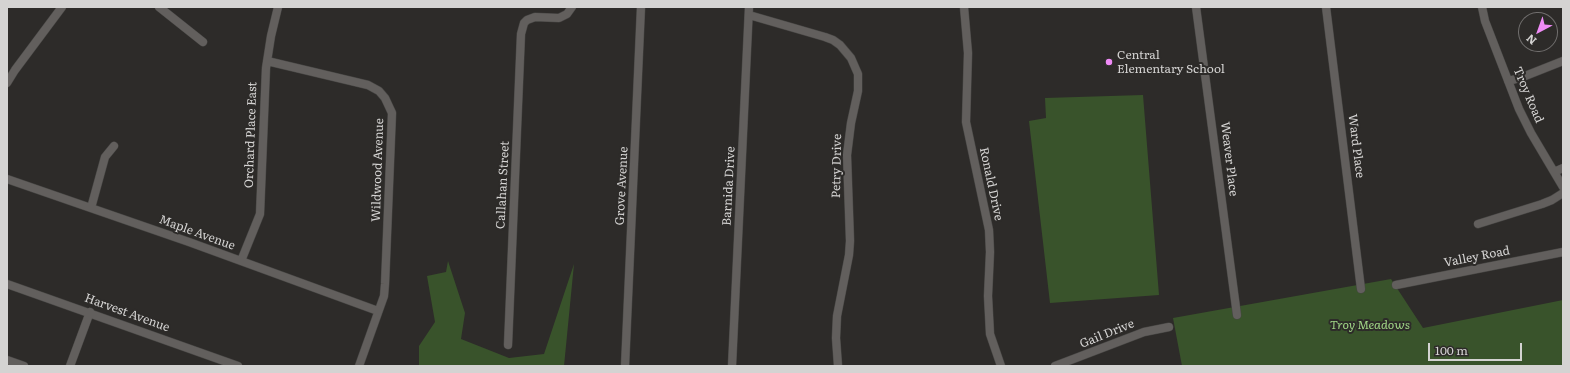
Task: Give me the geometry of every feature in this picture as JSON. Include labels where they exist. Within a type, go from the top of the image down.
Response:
[{"type":"street","points":[[7,83],[62,7]]},
{"type":"street","points":[[159,7],[203,42]]},
{"type":"street","name":"Orchard Place East","points":[[241,262],[260,214],[267,61],[278,7]]},
{"type":"street","name":"Callahan Street","points":[[508,345],[522,27],[527,20],[535,17],[563,17],[572,7]]},
{"type":"street","name":"Grove Avenue","points":[[625,366],[641,7]]},
{"type":"street","name":"Ronald Drive","points":[[964,7],[968,53],[966,122],[989,230],[990,252],[988,296],[990,334],[1001,366]]},
{"type":"street","name":"Weaver Place","points":[[1196,7],[1237,315]]},
{"type":"street","name":"Ward Place","points":[[1326,7],[1361,289]]},
{"type":"street","name":"Troy Road","points":[[1482,7],[1485,21],[1530,133],[1563,187]]},
{"type":"street","name":"Barnida Drive","points":[[732,366],[749,11]]},
{"type":"street","name":"Petry Drive","points":[[749,11],[833,40],[849,54],[858,74],[858,91],[851,123],[847,155],[849,248],[837,316],[836,338],[838,366]]},
{"type":"street","name":"Wildwood Avenue","points":[[267,61],[368,85],[379,91],[390,105],[392,113],[392,139],[386,284],[384,296],[359,366]]},
{"type":"street","points":[[1508,81],[1520,78],[1563,61]]},
{"type":"street","points":[[91,208],[105,157],[114,146]]},
{"type":"street","points":[[1554,172],[1563,168]]},
{"type":"street","name":"Maple Avenue","points":[[7,179],[378,311]]},
{"type":"street","points":[[1478,224],[1547,202],[1563,193]]},
{"type":"street","name":"Valley Road","points":[[1396,284],[1563,252]]},
{"type":"street","name":"Harvest Avenue","points":[[7,284],[90,312],[216,362],[238,366]]},
{"type":"street","points":[[70,366],[90,312]]},
{"type":"street","name":"Gail Drive","points":[[1055,366],[1144,332],[1169,327]]},
{"type":"street","points":[[7,360],[24,366]]},
{"type":"green space","points":[[1143,95],[1159,295],[1050,303],[1029,121],[1046,118],[1045,98]]},
{"type":"green space","points":[[448,261],[465,313],[461,339],[509,358],[544,354],[574,264],[564,366],[419,366],[419,346],[435,322],[427,276],[446,272]]},
{"type":"green space","name":"Troy Meadows","points":[[1391,279],[1423,328],[1563,300],[1563,366],[1182,366],[1173,318]]},
{"type":"place","name":"Central Elementary School","points":[[1109,62]]}]
